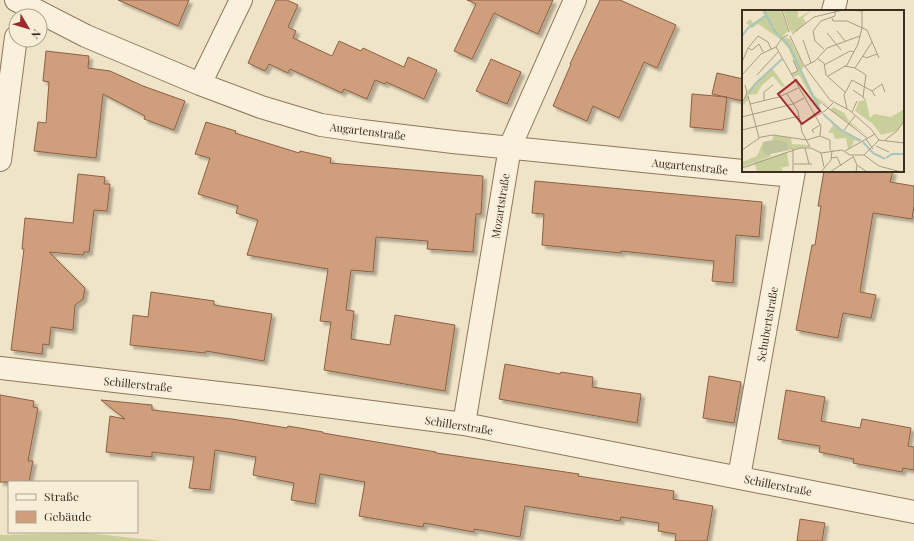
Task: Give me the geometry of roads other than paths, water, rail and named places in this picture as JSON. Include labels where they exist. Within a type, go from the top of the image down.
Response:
[{"type":"street","points":[[200,84],[240,0]]},
{"type":"street","name":"Mozartstraße","points":[[464,424],[510,147],[575,0]]},
{"type":"street","points":[[833,10],[836,0]]},
{"type":"street","name":"Augartenstraße","points":[[19,6],[200,84],[261,107],[321,125],[370,132],[742,171]]},
{"type":"street","points":[[0,160],[15,48]]},
{"type":"street","name":"Augartenstraße","points":[[760,172],[793,174]]},
{"type":"street","name":"Schubertstraße","points":[[740,477],[793,174]]},
{"type":"street","name":"Schillerstraße","points":[[0,368],[264,398],[464,424],[914,512]]}]
